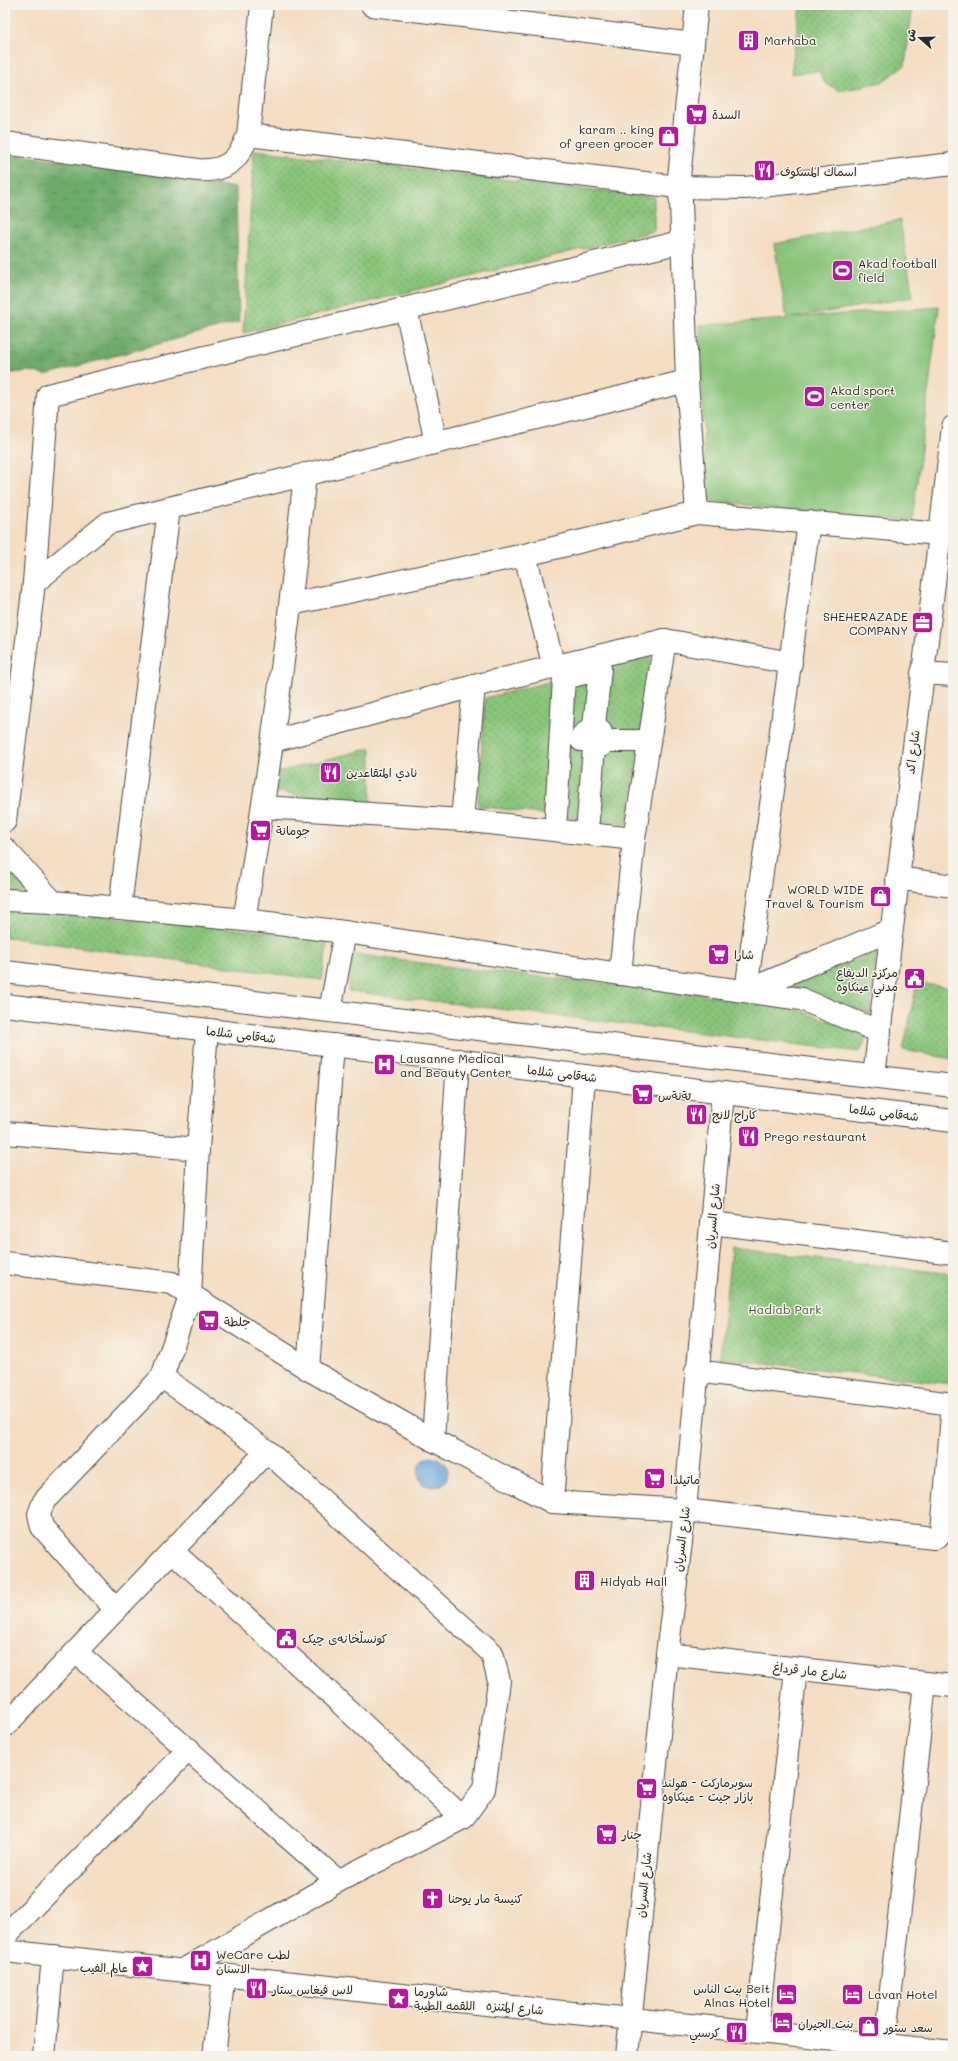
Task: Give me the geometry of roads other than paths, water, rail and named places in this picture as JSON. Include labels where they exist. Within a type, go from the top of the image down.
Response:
[{"type":"street","points":[[5,143],[207,171],[224,167],[243,150],[248,134],[262,5]]},
{"type":"street","points":[[372,5],[693,44]]},
{"type":"street","points":[[697,5],[678,187],[681,201],[681,242],[687,381],[697,513]]},
{"type":"street","points":[[248,134],[678,187],[745,188],[953,164]]},
{"type":"street","points":[[5,821],[34,584],[48,395],[681,242]]},
{"type":"street","points":[[406,309],[436,442]]},
{"type":"street","points":[[34,584],[108,523],[687,381]]},
{"type":"street","name":"شارع اكد","points":[[874,1076],[953,427]]},
{"type":"street","points":[[244,920],[274,741],[305,474]]},
{"type":"street","points":[[120,908],[169,508]]},
{"type":"street","points":[[291,604],[525,555],[697,513],[941,534]]},
{"type":"street","points":[[746,991],[809,522]]},
{"type":"street","points":[[525,555],[554,667]]},
{"type":"street","points":[[274,741],[474,686],[665,640],[791,663]]},
{"type":"street","points":[[620,974],[634,839],[665,640]]},
{"type":"street","points":[[922,673],[953,675]]},
{"type":"street","points":[[462,820],[474,686]]},
{"type":"street","points":[[587,738],[649,741]]},
{"type":"street","points":[[556,816],[587,738]]},
{"type":"street","points":[[587,738],[588,820]]},
{"type":"street","points":[[264,807],[462,820],[634,839]]},
{"type":"street","points":[[5,849],[53,902]]},
{"type":"street","points":[[897,878],[953,886]]},
{"type":"street","points":[[5,900],[53,902],[120,908],[244,920],[345,932],[620,974],[801,999],[880,1032]]},
{"type":"street","points":[[746,991],[891,930]]},
{"type":"street","points":[[330,1011],[345,932]]},
{"type":"street","points":[[5,972],[953,1086]]},
{"type":"street","name":"شەقامی شلاما","points":[[5,1005],[953,1121]]},
{"type":"street","points":[[116,1610],[42,1527],[39,1514],[44,1501],[162,1377],[190,1296],[198,1149],[207,1030]]},
{"type":"street","points":[[308,1369],[333,1045]]},
{"type":"street","points":[[628,1081],[640,1078],[646,1067],[644,1054],[633,1048]]},
{"type":"street","points":[[676,1087],[666,1080],[662,1069],[668,1058],[679,1053]]},
{"type":"street","points":[[433,1440],[458,1060]]},
{"type":"street","points":[[552,1502],[584,1076]]},
{"type":"street","name":"شارع السريان","points":[[626,2056],[667,1654],[685,1510],[696,1371],[723,1093]]},
{"type":"street","points":[[5,1133],[198,1149]]},
{"type":"street","points":[[711,1223],[953,1253]]},
{"type":"street","points":[[5,1262],[172,1283],[190,1296],[308,1369],[433,1440],[552,1502],[685,1510],[934,1538],[942,1531],[949,1503],[953,1404],[696,1371]]},
{"type":"street","points":[[162,1377],[266,1451],[492,1653],[497,1665],[499,1681],[484,1789],[463,1818],[338,1881],[183,1970]]},
{"type":"street","points":[[5,1726],[266,1451]]},
{"type":"street","points":[[172,1551],[320,1684],[463,1818]]},
{"type":"street","points":[[76,1652],[189,1749],[338,1881]]},
{"type":"street","name":"شارع مار قرداغ","points":[[667,1654],[953,1686]]},
{"type":"street","points":[[757,2031],[796,1669]]},
{"type":"street","points":[[885,2044],[925,1683]]},
{"type":"street","points":[[5,1936],[189,1749]]},
{"type":"street","name":"شارع المتنزه","points":[[5,1951],[224,1974],[447,2000],[953,2052]]},
{"type":"street","points":[[44,2056],[53,1956]]},
{"type":"street","points":[[214,2056],[224,1974]]},
{"type":"water","points":[[433,1457],[444,1461],[448,1472],[444,1483],[433,1487],[422,1483],[418,1472],[422,1461]]},
{"type":"place","name":"Marhaba","points":[[748,40]]},
{"type":"place","name":"السدة","points":[[696,114]]},
{"type":"place","name":"karam .. king of green grocer","points":[[669,136]]},
{"type":"place","name":"اسماك المسكوف","points":[[765,171]]},
{"type":"place","name":"Akad football field","points":[[843,270]]},
{"type":"place","name":"Akad sport center","points":[[815,397]]},
{"type":"place","name":"SHEHERAZADE COMPANY","points":[[923,623]]},
{"type":"place","name":"نادي المتقاعدین","points":[[331,772]]},
{"type":"place","name":"جومانة","points":[[260,830]]},
{"type":"place","name":"WORLD WIDE Travel & Tourism","points":[[880,896]]},
{"type":"place","name":"شارا","points":[[719,954]]},
{"type":"place","name":"مرکزد الدیفاع مدني عينكاوه","points":[[914,979]]},
{"type":"place","name":"Lausanne Medical and Beauty Center","points":[[384,1065]]},
{"type":"place","name":"ئةنةس","points":[[642,1095]]},
{"type":"place","name":"كاراج لانج","points":[[696,1114]]},
{"type":"place","name":"Prego restaurant","points":[[749,1136]]},
{"type":"place","name":"جلطة","points":[[208,1321]]},
{"type":"place","name":"ماتیلدا","points":[[655,1479]]},
{"type":"place","name":"Hidyab Hall","points":[[584,1581]]},
{"type":"place","name":"کونسڵخانەی چیک","points":[[287,1638]]},
{"type":"place","name":"سوبرماركت - هولند بازار جيت - عينكاوه","points":[[647,1789]]},
{"type":"place","name":"چنار","points":[[606,1834]]},
{"type":"place","name":"كنيسة مار يوحنا","points":[[432,1898]]},
{"type":"place","name":"WeCare لطب الاسنان","points":[[201,1961]]},
{"type":"place","name":"عالم الفيب","points":[[143,1967]]},
{"type":"place","name":"لاس فيغاس ستار","points":[[257,1989]]},
{"type":"place","name":"Lavan Hotel","points":[[853,1994]]},
{"type":"place","name":"بيت الناس Beit Alnas Hotel","points":[[786,1995]]},
{"type":"place","name":"شاورما اللقمه الطيبة","points":[[398,1998]]},
{"type":"place","name":"بنت الجيران","points":[[783,2023]]},
{"type":"place","name":"سعد ستور","points":[[869,2027]]},
{"type":"place","name":"كرسبي","points":[[736,2032]]},
{"type":"park label","name":"Hadiab Park","points":[[785,1309]]}]
